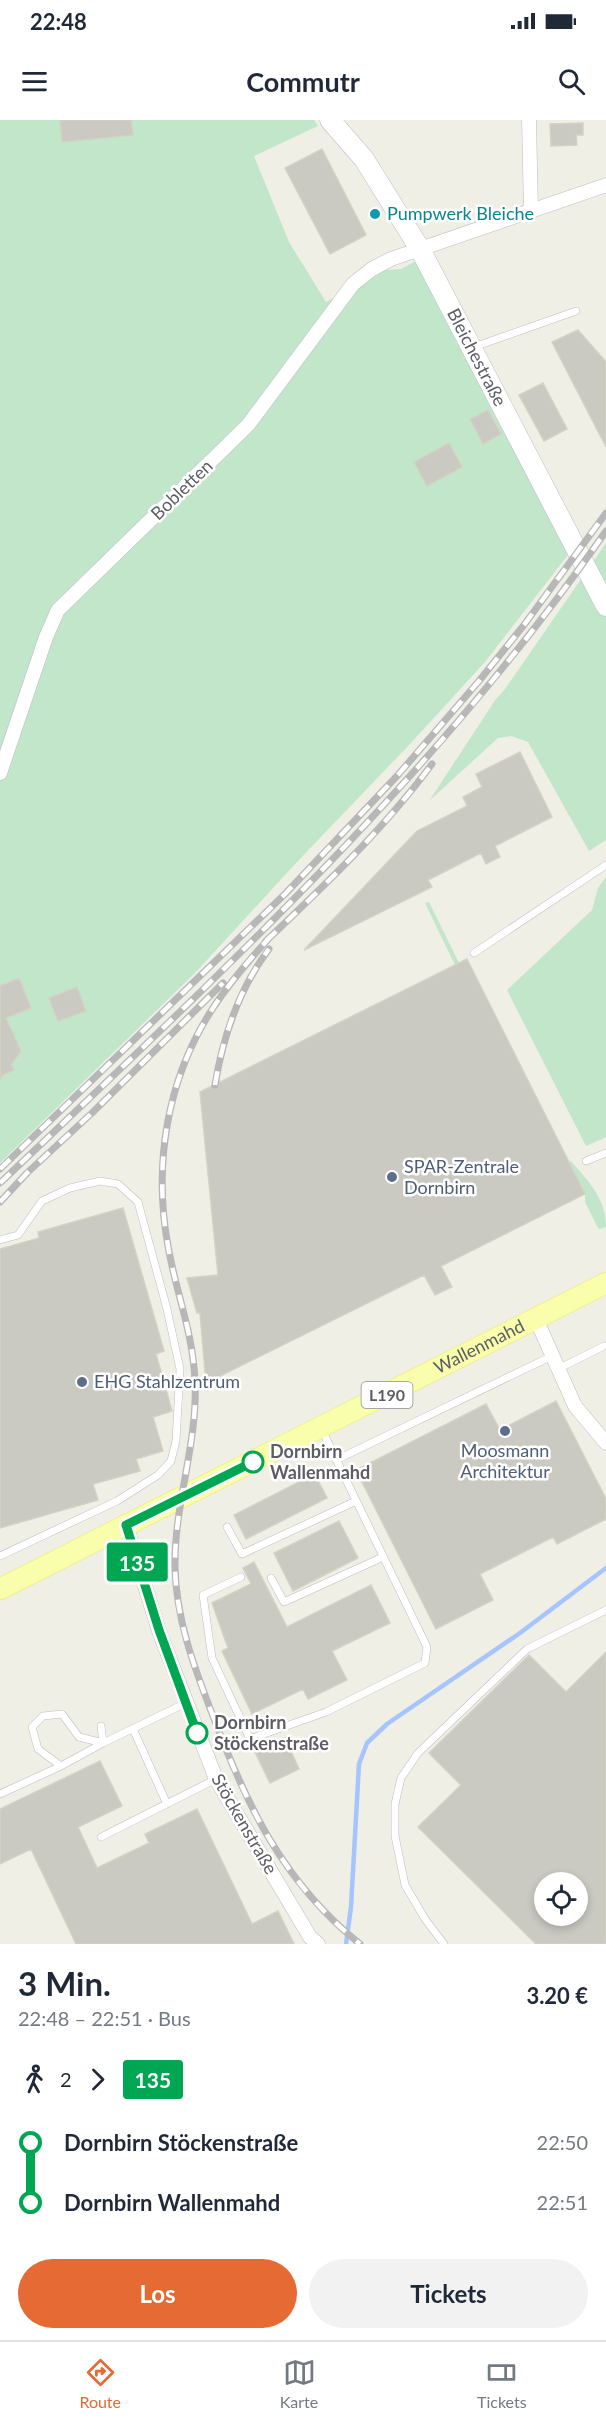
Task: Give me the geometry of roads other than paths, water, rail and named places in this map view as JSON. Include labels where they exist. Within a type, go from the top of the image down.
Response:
[{"type":"main road","name":"Bleichestraße","points":[[330,120],[370,168],[420,249],[606,606]]},
{"type":"main road","name":"Wallenmahd","points":[[0,1589],[606,1283]]},
{"type":"street","points":[[529,120],[531,211]]},
{"type":"street","name":"Bobletten","points":[[0,773],[46,637],[58,610],[248,425],[352,284],[372,269],[420,249],[606,185]]},
{"type":"street","points":[[536,1318],[575,1406],[606,1443]]},
{"type":"street","name":"Stöckenstraße","points":[[126,1525],[159,1630],[216,1779],[310,1937],[318,1944]]},
{"type":"lane","points":[[473,347],[576,311]]},
{"type":"lane","points":[[474,953],[606,865]]},
{"type":"lane","points":[[586,1161],[606,1153]]},
{"type":"lane","points":[[0,1240],[18,1235],[42,1201],[70,1188],[100,1181],[118,1184],[138,1202],[167,1309],[180,1369],[176,1441],[171,1461],[158,1475],[117,1501],[0,1556]]},
{"type":"lane","points":[[558,1369],[604,1346]]},
{"type":"lane","points":[[336,1460],[552,1356]]},
{"type":"lane","points":[[241,1577],[203,1594],[212,1658],[250,1739],[326,1712],[425,1662],[427,1647],[321,1428]]},
{"type":"lane","points":[[227,1527],[242,1554],[356,1501]]},
{"type":"lane","points":[[272,1578],[284,1602],[383,1557]]},
{"type":"lane","points":[[444,1944],[425,1919],[405,1886],[395,1836],[395,1804],[401,1778],[418,1753],[527,1649],[606,1610]]},
{"type":"lane","points":[[0,1794],[186,1703]]},
{"type":"lane","points":[[61,1766],[38,1749],[32,1727],[43,1716],[62,1714],[79,1737],[103,1743]]},
{"type":"lane","points":[[101,1726],[103,1743]]},
{"type":"lane","points":[[133,1729],[167,1804]]},
{"type":"lane","points":[[101,1837],[216,1779]]},
{"type":"waterway","points":[[346,1944],[351,1907],[359,1764],[367,1743],[387,1724],[520,1633],[606,1568]]},
{"type":"railway","points":[[0,1169],[285,894],[397,776],[524,625],[606,513]]},
{"type":"railway","points":[[0,1183],[241,952],[396,791],[470,708],[540,621],[606,531]]},
{"type":"railway","points":[[266,941],[374,834],[432,764]]},
{"type":"railway","points":[[272,935],[226,989],[197,1035],[184,1063],[168,1122],[162,1184],[164,1215],[171,1263],[188,1329],[195,1381],[193,1427],[178,1520],[176,1586],[182,1624],[199,1679],[239,1781],[254,1811],[270,1840],[309,1895],[360,1944]]},
{"type":"railway","points":[[215,1085],[234,1014],[249,980],[269,949]]},
{"type":"railway","points":[[0,1202],[223,983]]},
{"type":"place","name":"Pumpwerk Bleiche","points":[[375,214]]},
{"type":"place","name":"SPAR-Zentrale Dornbirn","points":[[392,1177]]},
{"type":"place","name":"EHG Stahlzentrum","points":[[82,1382]]},
{"type":"place","name":"Moosmann Architektur","points":[[505,1431]]},
{"type":"place","name":"Dornbirn Wallenmahd","points":[[253,1462]]},
{"type":"place","name":"Dornbirn Stöckenstraße","points":[[197,1733]]}]
